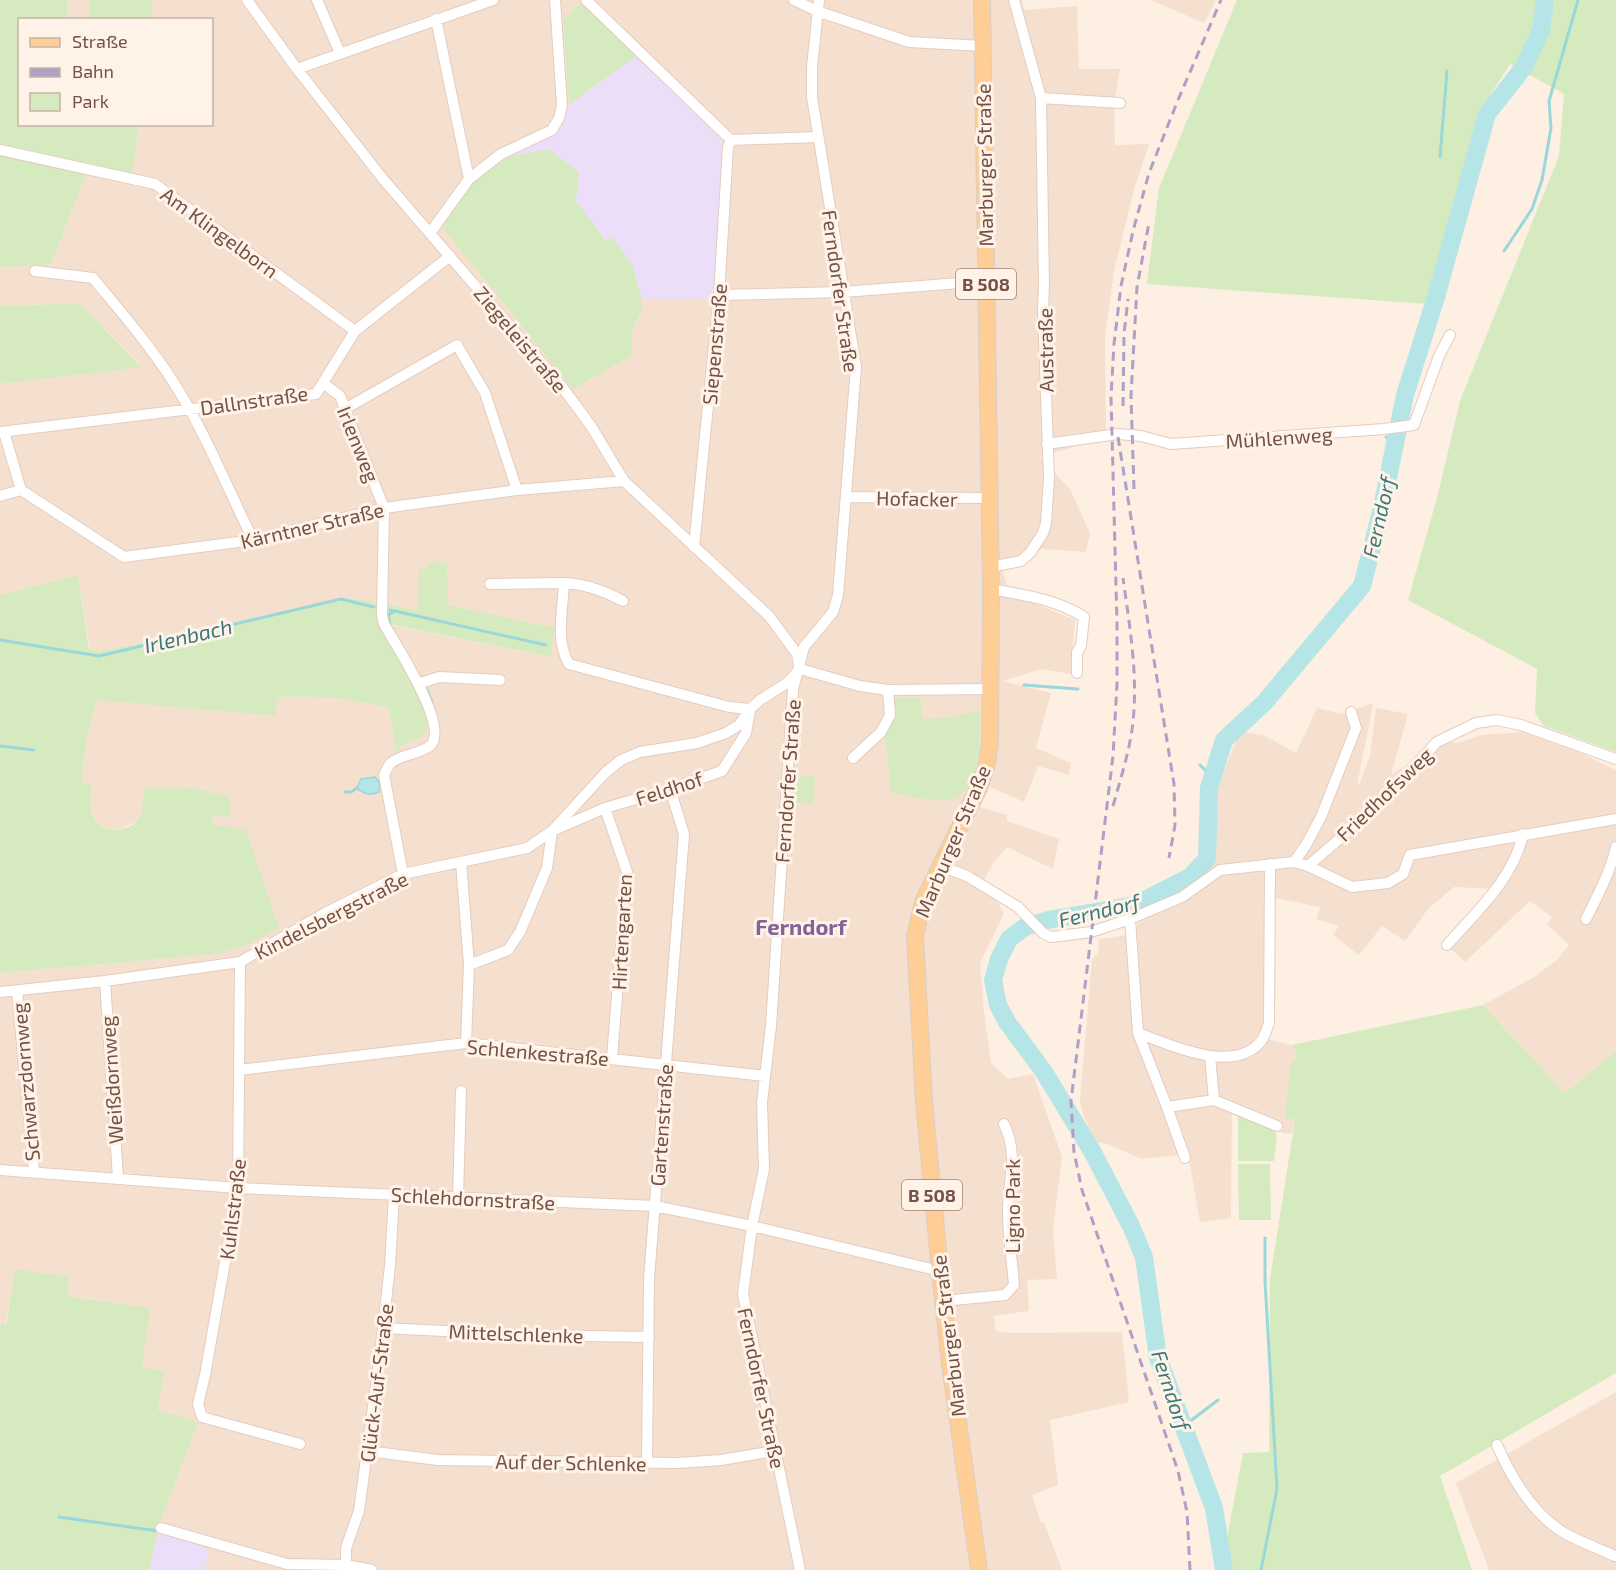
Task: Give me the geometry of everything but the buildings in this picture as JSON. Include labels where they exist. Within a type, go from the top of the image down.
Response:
[{"type":"main road","name":"Marburger Straße","points":[[979,1570],[943,1301],[924,1102],[915,936],[923,902],[978,789],[986,768],[990,744],[991,589],[982,0]]},
{"type":"street","name":"Ziegeleistraße","points":[[247,0],[297,69],[383,179],[560,384],[591,426],[624,481],[770,616],[797,654],[800,669]]},
{"type":"street","points":[[317,0],[340,53]]},
{"type":"street","points":[[430,233],[469,179],[501,154],[552,130],[559,118],[562,105],[555,0]]},
{"type":"street","points":[[585,0],[731,140],[817,137]]},
{"type":"street","points":[[794,0],[818,6],[909,42],[982,46]]},
{"type":"street","name":"Austraße","points":[[990,567],[1021,561],[1030,553],[1043,533],[1047,514],[1049,478],[1043,310],[1041,98],[1014,0]]},
{"type":"street","points":[[297,69],[488,1]]},
{"type":"street","name":"Ferndorfer Straße","points":[[800,1570],[743,1294],[752,1226],[764,1169],[762,1101],[771,1026],[793,689],[804,647],[833,612],[838,595],[856,367],[812,97],[812,67],[818,6]]},
{"type":"street","points":[[436,19],[469,179]]},
{"type":"street","points":[[1041,98],[1120,103]]},
{"type":"street","name":"Siepenstraße","points":[[694,547],[719,295],[728,147],[731,140]]},
{"type":"street","name":"Am Klingelborn","points":[[0,150],[155,184],[355,331]]},
{"type":"street","name":"Dallnstraße","points":[[2,432],[316,394],[355,331],[450,256]]},
{"type":"street","points":[[35,271],[93,278],[171,379],[189,409],[253,540]]},
{"type":"street","points":[[719,295],[843,292],[986,281]]},
{"type":"street","name":"Mühlenweg","points":[[1047,444],[1112,434],[1141,436],[1171,444],[1414,425],[1439,356],[1450,335]]},
{"type":"street","points":[[345,409],[457,345],[485,393],[517,490]]},
{"type":"street","name":"Irlenweg","points":[[323,383],[340,396],[384,508],[382,615],[388,631],[418,684],[434,727],[434,739],[430,746],[391,763],[384,775],[403,874]]},
{"type":"street","points":[[0,496],[21,489],[2,432]]},
{"type":"street","name":"Kärntner Straße","points":[[21,489],[124,557],[253,540],[384,508],[517,490],[624,481]]},
{"type":"street","name":"Hofacker","points":[[846,497],[989,498]]},
{"type":"street","points":[[564,583],[563,655],[569,664],[729,707],[750,709]]},
{"type":"street","points":[[490,584],[564,583],[582,585],[623,601]]},
{"type":"street","points":[[991,589],[1032,596],[1071,609],[1084,617],[1081,646],[1077,652],[1077,673]]},
{"type":"street","points":[[800,669],[860,686],[888,690],[990,689]]},
{"type":"street","name":"Kindelsbergstraße","points":[[0,992],[105,981],[240,962],[325,913],[403,874],[527,848],[552,831],[605,773],[621,760],[640,752],[697,743],[726,733],[739,725],[750,709],[787,683],[800,669]]},
{"type":"street","points":[[418,684],[439,677],[500,680]]},
{"type":"street","points":[[853,758],[881,732],[890,715],[888,690]]},
{"type":"street","name":"Feldhof","points":[[552,831],[605,808],[722,771],[746,733],[750,709]]},
{"type":"street","name":"Friedhofsweg","points":[[1294,862],[1321,817],[1356,728],[1351,712]]},
{"type":"street","name":"Friedhofsweg","points":[[1308,866],[1374,809],[1437,742],[1476,723],[1497,720],[1521,725],[1616,759]]},
{"type":"street","name":"Gartenstraße","points":[[647,1463],[649,1279],[684,834],[670,789]]},
{"type":"street","name":"Hirtengarten","points":[[605,808],[627,872],[612,1058]]},
{"type":"street","points":[[941,866],[967,876],[1018,907],[1043,933],[1051,937],[1091,932],[1130,919],[1182,897],[1220,870],[1294,862],[1308,866],[1352,887],[1388,883],[1403,874],[1410,855],[1616,819]]},
{"type":"street","points":[[469,965],[508,950],[520,932],[547,868],[552,831]]},
{"type":"street","points":[[1447,945],[1499,885],[1519,851],[1523,834]]},
{"type":"street","points":[[1586,919],[1605,881],[1616,847]]},
{"type":"street","points":[[461,862],[469,965],[466,1043]]},
{"type":"street","points":[[1138,1033],[1174,1047],[1210,1056],[1233,1058],[1250,1052],[1262,1040],[1269,1023],[1270,864]]},
{"type":"street","points":[[1130,919],[1138,1033],[1185,1158]]},
{"type":"street","name":"Kuhlstraße","points":[[240,962],[238,1188],[198,1404],[202,1417],[300,1444]]},
{"type":"street","name":"Weißdornweg","points":[[105,981],[118,1178]]},
{"type":"street","name":"Schwarzdornweg","points":[[17,991],[34,1173]]},
{"type":"street","name":"Schlenkestraße","points":[[240,1070],[466,1043],[765,1076]]},
{"type":"street","points":[[1210,1056],[1214,1100]]},
{"type":"street","points":[[458,1197],[461,1091]]},
{"type":"street","points":[[1167,1107],[1214,1100],[1277,1126]]},
{"type":"street","name":"Ligno Park","points":[[943,1301],[1005,1295],[1014,1285],[1008,1209],[1013,1166],[1010,1136],[1004,1124]]},
{"type":"street","name":"Schlehdornstraße","points":[[0,1170],[238,1188],[655,1206],[752,1226],[940,1271]]},
{"type":"street","name":"Glück-Auf-Straße","points":[[346,1568],[346,1548],[359,1511],[383,1328],[390,1266],[394,1194]]},
{"type":"street","name":"Mittelschlenke","points":[[383,1328],[526,1335],[649,1336]]},
{"type":"street","points":[[1497,1445],[1513,1477],[1538,1512],[1567,1535],[1616,1556]]},
{"type":"street","name":"Auf der Schlenke","points":[[367,1451],[438,1460],[678,1463],[721,1460],[774,1451]]},
{"type":"street","points":[[161,1528],[287,1564],[372,1570]]},
{"type":"shaded area","points":[[67,0],[89,0],[88,18],[67,18]]},
{"type":"shaded area","points":[[153,0],[1022,0],[1024,10],[1077,6],[1079,69],[1120,69],[1114,105],[1115,145],[1149,144],[1134,189],[1114,272],[1105,337],[1106,437],[1040,457],[1070,489],[1090,533],[1086,552],[1042,549],[1000,562],[1009,593],[1075,620],[1071,674],[1041,669],[1003,681],[1051,693],[1036,748],[1071,763],[1069,775],[1038,766],[1024,802],[990,787],[980,807],[1007,815],[1007,821],[1059,839],[1053,869],[1007,847],[993,863],[984,880],[1004,913],[980,963],[991,1063],[1008,1079],[1033,1074],[1062,1157],[1053,1230],[1057,1279],[1027,1280],[1029,1311],[994,1316],[996,1331],[1010,1333],[1122,1332],[1129,1402],[1050,1420],[1058,1485],[1032,1495],[1041,1523],[1044,1522],[1062,1570],[149,1570],[160,1522],[197,1422],[157,1411],[142,1367],[98,1300],[67,1296],[15,1270],[5,1326],[0,1324],[0,973],[218,954],[213,815],[143,789],[142,808],[138,820],[122,829],[110,830],[93,818],[90,800],[92,784],[81,782],[87,735],[97,699],[275,716],[277,697],[339,698],[389,708],[397,754],[400,747],[419,738],[417,689],[391,625],[551,657],[448,605],[446,563],[430,562],[419,610],[353,598],[101,651],[90,649],[78,575],[0,595],[0,384],[141,366],[80,303],[0,306],[0,267],[51,263],[86,174],[131,182],[139,126],[213,126],[213,18],[151,18]],"holes":[[[582,2],[728,147],[713,298],[642,300],[642,310],[632,331],[632,355],[501,158],[556,132],[569,105],[563,20]]]},
{"type":"shaded area","points":[[1151,0],[1216,0],[1204,23]]},
{"type":"shaded area","points":[[636,56],[728,147],[713,298],[642,300],[632,264],[605,240],[575,201],[501,158],[556,132],[569,105]]},
{"type":"shaded area","points":[[1373,705],[1357,785],[1359,785],[1370,756],[1376,708],[1408,714],[1391,775],[1445,741],[1458,743],[1481,735],[1522,732],[1583,754],[1616,770],[1616,1051],[1565,1093],[1483,1005],[1534,977],[1557,960],[1569,945],[1547,924],[1552,917],[1530,901],[1465,962],[1447,945],[1498,889],[1454,887],[1428,909],[1405,941],[1382,926],[1359,955],[1333,935],[1339,926],[1316,919],[1320,907],[1265,896],[1267,1039],[1292,1045],[1297,1057],[1290,1065],[1286,1117],[1295,1120],[1292,1134],[1282,1133],[1232,1105],[1231,1218],[1200,1222],[1188,1154],[1141,1159],[1108,1144],[1095,1142],[1083,1114],[1080,1101],[1092,959],[1098,954],[1099,939],[1134,934],[1138,923],[1192,896],[1209,864],[1215,792],[1240,732],[1263,735],[1296,753],[1317,708],[1342,714]]},
{"type":"shaded area","points":[[1616,1392],[1616,1570],[1489,1570],[1456,1483]]},
{"type":"shaded area","points":[[158,1532],[204,1546],[209,1554],[204,1570],[150,1570]]},
{"type":"green space","points":[[0,0],[67,0],[67,18],[18,18],[18,126],[139,126],[131,183],[86,174],[51,264],[0,267]]},
{"type":"green space","points":[[89,0],[153,0],[151,18],[88,18]]},
{"type":"green space","points":[[1237,0],[1616,0],[1616,752],[1544,726],[1535,713],[1537,669],[1408,600],[1437,498],[1460,401],[1559,156],[1564,94],[1510,64],[1478,114],[1428,304],[1147,284],[1159,188]]},
{"type":"green space","points":[[582,2],[636,56],[569,105],[563,20]]},
{"type":"green space","points":[[549,149],[579,173],[576,201],[605,240],[612,237],[632,264],[642,300],[642,310],[632,331],[632,355],[573,389],[442,227],[472,181],[501,158]]},
{"type":"green space","points":[[80,303],[141,367],[0,384],[0,306]]},
{"type":"green space","points":[[429,562],[447,563],[448,605],[555,628],[551,657],[389,624],[386,604],[418,610],[419,568],[427,569]]},
{"type":"green space","points":[[78,575],[89,649],[101,651],[353,598],[378,603],[378,622],[417,689],[429,728],[419,738],[400,747],[397,756],[389,708],[339,698],[277,697],[276,716],[97,700],[87,735],[81,782],[92,784],[92,812],[96,822],[101,826],[120,830],[137,821],[142,806],[143,789],[148,787],[195,788],[230,798],[229,817],[214,816],[212,824],[246,830],[279,928],[244,946],[218,954],[0,973],[0,595]]},
{"type":"green space","points":[[920,697],[923,719],[952,717],[980,711],[979,750],[973,777],[959,796],[947,800],[891,793],[885,733],[895,718],[893,699]]},
{"type":"green space","points":[[815,775],[813,803],[795,803],[796,778]]},
{"type":"green space","points":[[1483,1005],[1565,1093],[1616,1051],[1616,1373],[1440,1476],[1472,1570],[1221,1570],[1243,1453],[1269,1452],[1270,1279],[1295,1120],[1285,1117],[1290,1065],[1297,1057],[1292,1045]]},
{"type":"green space","points":[[1238,1113],[1274,1127],[1277,1136],[1274,1161],[1238,1161]]},
{"type":"green space","points":[[1238,1164],[1270,1164],[1271,1220],[1239,1220]]},
{"type":"green space","points":[[15,1269],[69,1277],[67,1296],[150,1308],[142,1367],[165,1371],[157,1410],[198,1422],[160,1522],[149,1570],[0,1570],[0,1324],[6,1325]]},
{"type":"water","points":[[375,777],[380,783],[379,792],[368,794],[357,788],[361,779]]},
{"type":"waterway","name":"Ferndorf","points":[[1224,1570],[1214,1508],[1158,1358],[1144,1257],[1131,1226],[1092,1151],[1044,1072],[1007,1022],[998,1005],[993,980],[999,959],[1009,939],[1025,927],[1048,920],[1135,905],[1190,877],[1207,859],[1209,788],[1224,740],[1264,703],[1362,586],[1381,512],[1405,395],[1436,297],[1487,114],[1524,67],[1541,30],[1545,0]]},
{"type":"waterway","points":[[1504,251],[1532,209],[1542,180],[1551,128],[1549,101],[1578,0]]},
{"type":"waterway","points":[[1440,157],[1447,71]]},
{"type":"waterway","points":[[1386,437],[1395,446]]},
{"type":"waterway","name":"Irlenbach","points":[[0,640],[99,656],[341,599],[374,607]]},
{"type":"waterway","name":"Irlenbach","points":[[390,610],[546,645]]},
{"type":"waterway","points":[[390,625],[388,615],[395,611]]},
{"type":"waterway","name":"Irlenbach","points":[[1024,685],[1078,689]]},
{"type":"waterway","points":[[427,690],[432,702]]},
{"type":"waterway","points":[[0,746],[34,750]]},
{"type":"waterway","name":"Irlenbach","points":[[1200,765],[1212,777]]},
{"type":"waterway","points":[[345,792],[351,792],[357,788]]},
{"type":"waterway","points":[[1261,1570],[1277,1489],[1265,1281],[1265,1238]]},
{"type":"waterway","points":[[1184,1432],[1189,1422],[1218,1400]]},
{"type":"waterway","points":[[59,1517],[158,1531]]},
{"type":"railway","points":[[1190,1570],[1187,1512],[1178,1471],[1082,1190],[1074,1152],[1071,1101],[1113,756],[1117,684],[1117,624],[1111,397],[1121,286],[1149,173],[1221,0]]},
{"type":"railway","points":[[1134,489],[1131,396],[1137,287],[1149,223]]},
{"type":"railway","points":[[1123,406],[1124,334],[1128,299]]},
{"type":"railway","points":[[1118,437],[1174,784],[1175,825],[1169,858]]},
{"type":"railway","points":[[1113,806],[1132,730],[1135,692],[1133,654],[1123,578]]},
{"type":"district","name":"Ferndorf","points":[[801,926]]}]
